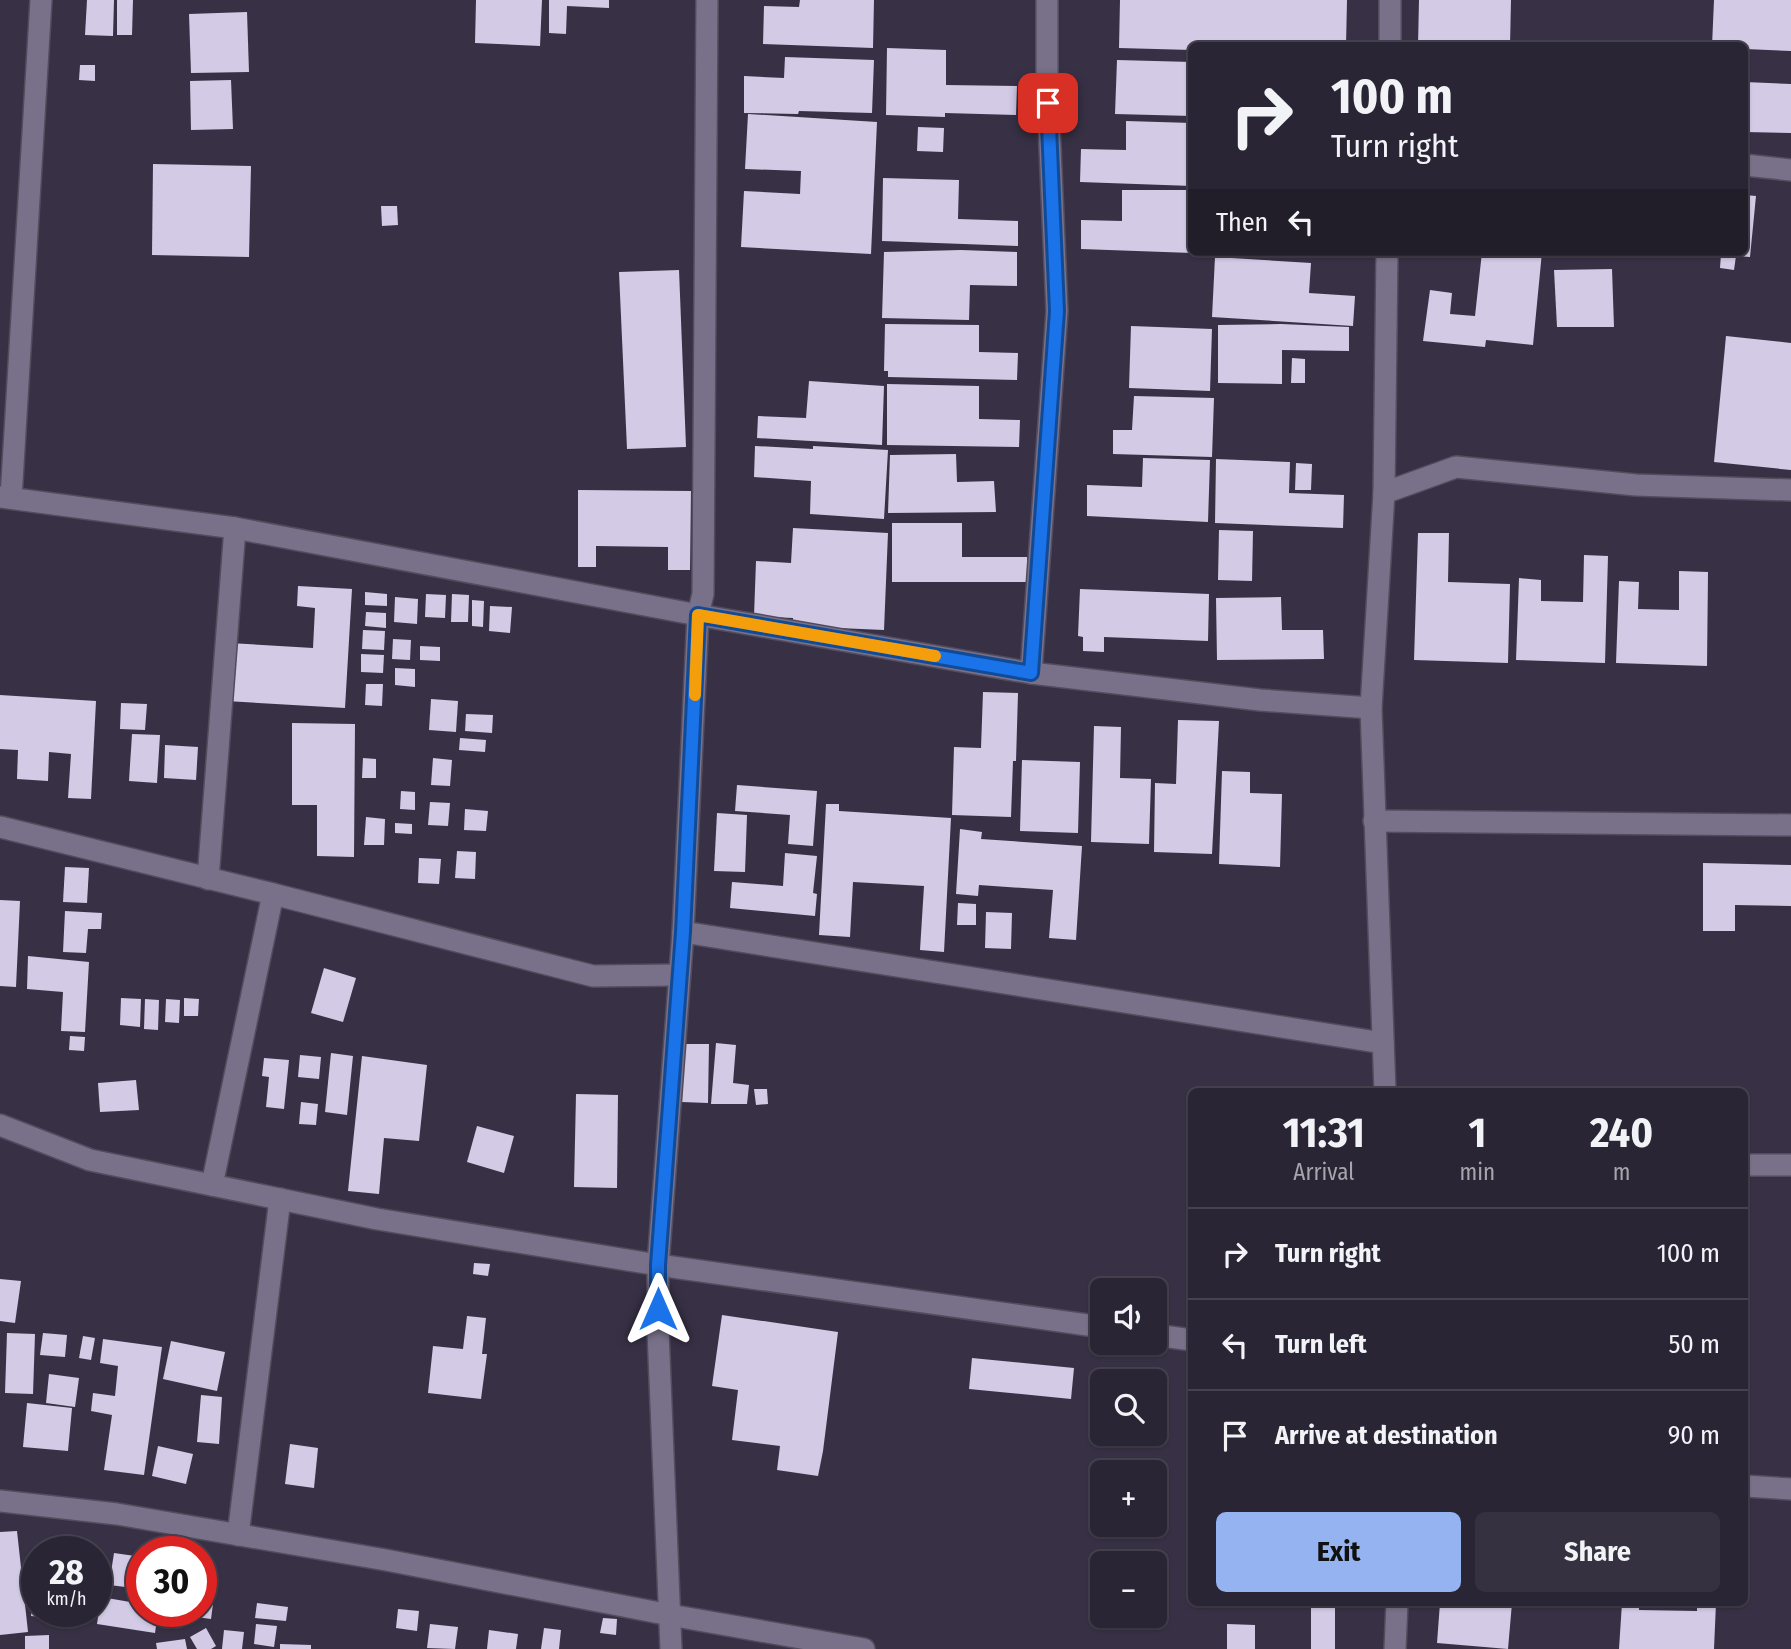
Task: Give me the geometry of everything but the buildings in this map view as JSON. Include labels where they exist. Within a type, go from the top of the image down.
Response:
[{"type":"street","points":[[41,0],[5,498],[235,528],[698,615],[1031,673],[1260,700],[1371,708]]},
{"type":"street","points":[[671,1649],[658,1331],[658,1265],[683,932],[698,615],[703,594],[707,0]]},
{"type":"street","points":[[1031,673],[1057,311],[1047,77],[1047,0]]},
{"type":"street","points":[[1390,0],[1390,42]]},
{"type":"street","points":[[1748,165],[1791,170]]},
{"type":"street","points":[[1385,1088],[1371,708],[1384,493],[1387,256]]},
{"type":"street","points":[[1384,493],[1456,467],[1636,485],[1791,490]]},
{"type":"street","points":[[208,878],[235,528]]},
{"type":"street","points":[[1374,821],[1791,825]]},
{"type":"street","points":[[0,827],[593,976],[679,975]]},
{"type":"street","points":[[212,1185],[273,894]]},
{"type":"street","points":[[683,932],[1383,1044]]},
{"type":"street","points":[[0,1125],[90,1160],[377,1219],[658,1265],[1090,1325]]},
{"type":"street","points":[[1748,1165],[1791,1165]]},
{"type":"street","points":[[238,1535],[280,1199]]},
{"type":"street","points":[[1167,1337],[1188,1339]]},
{"type":"street","points":[[1748,1486],[1791,1489]]},
{"type":"street","points":[[0,1501],[117,1514],[386,1560],[864,1649]]},
{"type":"street","points":[[1395,1649],[1397,1606]]},
{"type":"slow traffic","points":[[695,695],[698,615],[935,656]]},
{"type":"route","points":[[658,1309],[658,1265],[683,932],[698,615],[1031,673],[1057,311],[1048,103]]}]
